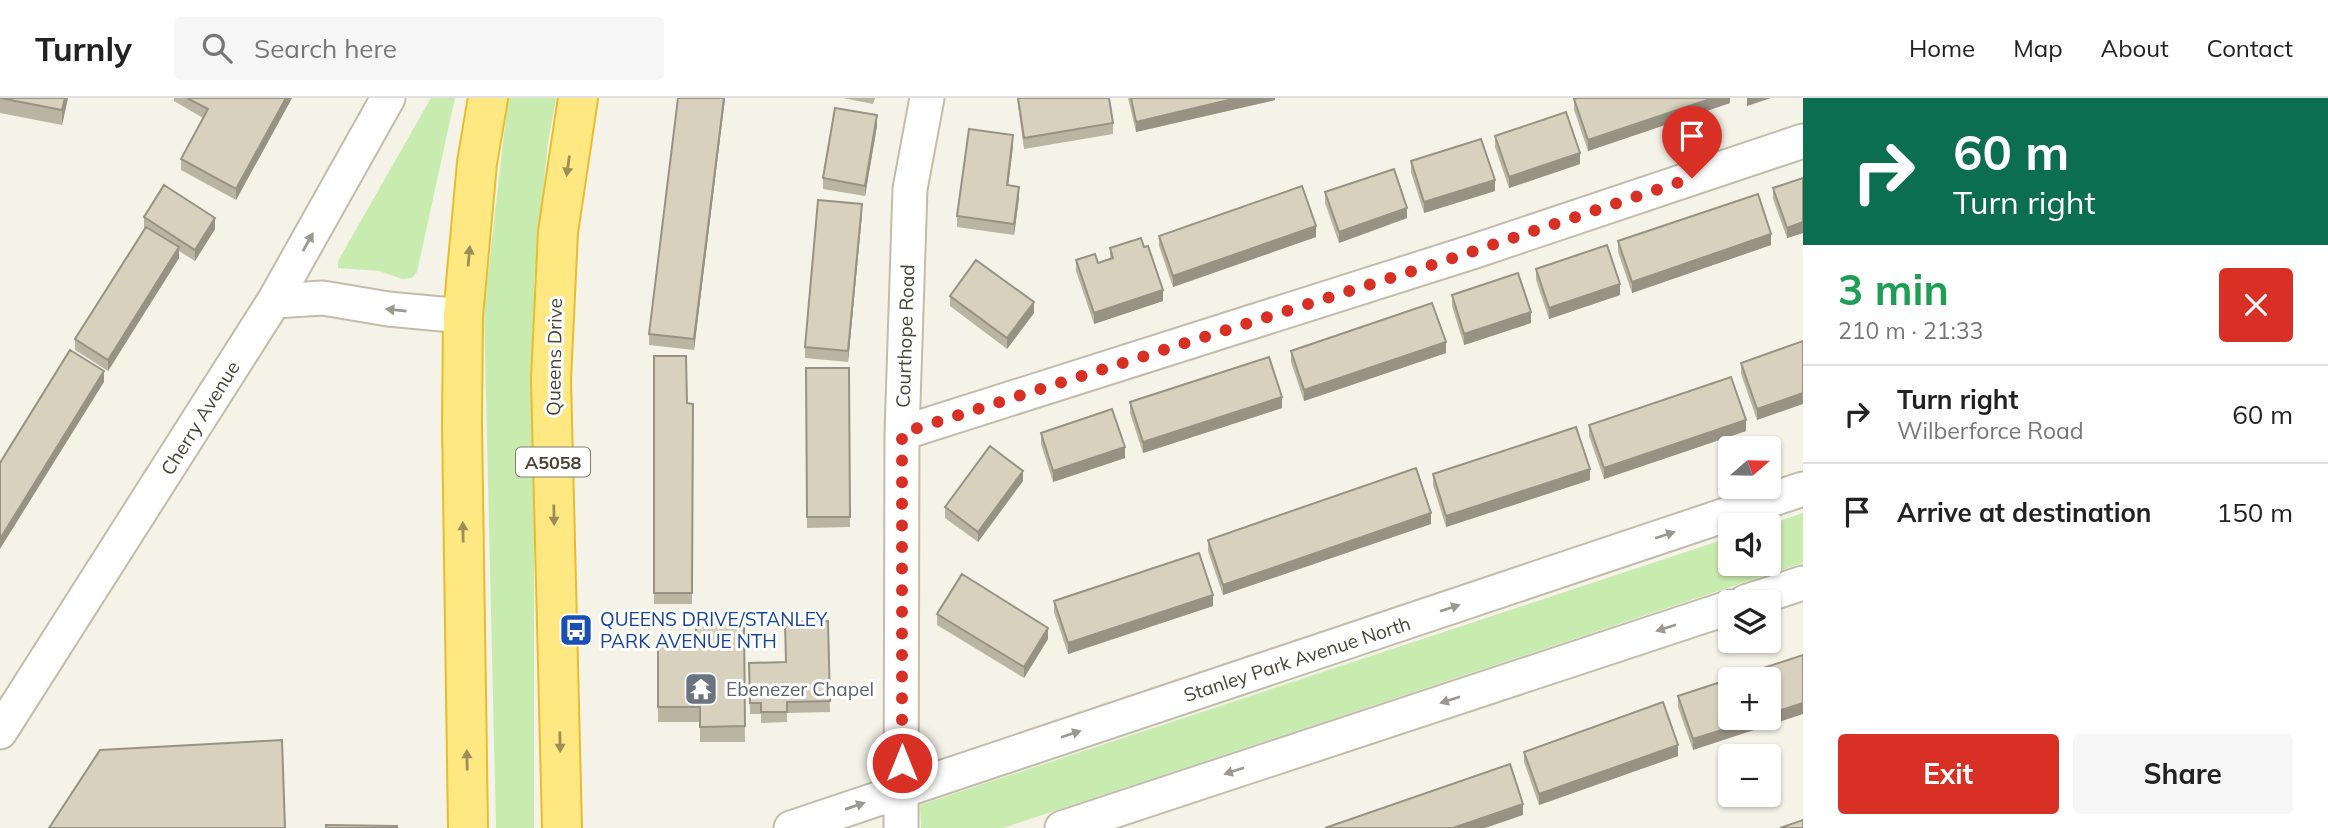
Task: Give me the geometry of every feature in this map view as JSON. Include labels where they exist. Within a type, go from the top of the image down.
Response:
[{"type":"highway","points":[[468,828],[462,437],[463,316],[477,163],[488,98]]},
{"type":"highway","name":"Queens Drive","points":[[562,828],[551,379],[558,232],[578,98]]},
{"type":"street","name":"Cherry Avenue","points":[[0,732],[274,301],[388,98]]},
{"type":"street","name":"Courthope Road","points":[[901,828],[902,433],[910,189],[927,98]]},
{"type":"street","points":[[902,433],[1446,261],[1803,141]]},
{"type":"street","points":[[274,301],[323,298],[388,309],[463,316]]},
{"type":"street","name":"Stanley Park Avenue North","points":[[791,828],[1803,489]]},
{"type":"street","points":[[1781,590],[1803,583]]},
{"type":"street","points":[[1062,828],[1718,611]]},
{"type":"green space","points":[[431,98],[455,98],[417,272],[412,278],[402,279],[379,271],[338,268],[338,261]]},
{"type":"green space","points":[[508,98],[556,98],[548,143],[534,283],[534,828],[496,828],[484,310]]},
{"type":"green space","points":[[1803,513],[1803,563],[1781,570],[1781,520]]},
{"type":"green space","points":[[1718,541],[1718,576],[1764,576],[1003,828],[921,828],[920,805]]},
{"type":"building","points":[[0,98],[65,98],[62,110]]},
{"type":"building","points":[[187,98],[286,98],[236,189],[181,159],[208,109]]},
{"type":"building","points":[[678,98],[724,98],[694,339],[649,334]]},
{"type":"building","points":[[1018,98],[1109,98],[1113,123],[1024,138]]},
{"type":"building","points":[[1131,98],[1237,98],[1136,122]]},
{"type":"building","points":[[1713,98],[1588,140],[1574,99]]},
{"type":"building","points":[[835,108],[877,115],[865,186],[823,178]]},
{"type":"building","points":[[1566,112],[1580,153],[1509,177],[1495,136]]},
{"type":"building","points":[[969,129],[1013,135],[1007,185],[1019,187],[1014,224],[957,216]]},
{"type":"building","points":[[1481,139],[1495,180],[1424,202],[1411,161]]},
{"type":"building","points":[[1394,169],[1407,208],[1339,232],[1325,192]]},
{"type":"building","points":[[1803,178],[1803,222],[1787,228],[1773,188]]},
{"type":"building","points":[[164,185],[215,218],[195,250],[144,217]]},
{"type":"building","points":[[1302,186],[1316,226],[1173,276],[1159,236]]},
{"type":"building","points":[[1758,194],[1771,234],[1632,282],[1618,241]]},
{"type":"building","points":[[818,200],[862,204],[848,351],[805,347]]},
{"type":"building","points":[[146,227],[179,247],[108,360],[75,339]]},
{"type":"building","points":[[1141,238],[1144,247],[1148,246],[1163,290],[1094,313],[1076,260],[1095,254],[1098,263],[1113,258],[1110,248]]},
{"type":"building","points":[[1607,245],[1620,284],[1549,308],[1536,269]]},
{"type":"building","points":[[976,260],[1034,302],[1007,338],[950,296]]},
{"type":"building","points":[[1518,273],[1531,312],[1464,334],[1452,295]]},
{"type":"building","points":[[1432,303],[1446,342],[1304,390],[1291,351]]},
{"type":"building","points":[[1803,341],[1803,393],[1757,409],[1741,363]]},
{"type":"building","points":[[70,350],[104,371],[0,539],[0,463]]},
{"type":"building","points":[[654,356],[686,356],[687,403],[693,404],[692,593],[654,593]]},
{"type":"building","points":[[1269,357],[1282,397],[1143,442],[1130,402]]},
{"type":"building","points":[[806,368],[849,368],[850,517],[807,517]]},
{"type":"building","points":[[1731,377],[1746,420],[1604,468],[1589,425]]},
{"type":"building","points":[[1112,409],[1125,447],[1053,471],[1041,433]]},
{"type":"building","points":[[1576,427],[1590,469],[1446,516],[1433,474]]},
{"type":"building","points":[[990,446],[1023,471],[978,532],[945,507]]},
{"type":"building","points":[[1416,468],[1431,513],[1223,585],[1208,540]]},
{"type":"building","points":[[1199,553],[1213,595],[1068,643],[1054,601]]},
{"type":"building","points":[[962,574],[1048,628],[1024,667],[937,614]]},
{"type":"building","name":"Ebenezer Chapel","points":[[696,618],[744,618],[745,726],[700,727],[700,707],[658,707],[658,640],[696,640]]},
{"type":"building","points":[[828,621],[830,701],[787,702],[787,712],[761,712],[761,703],[750,703],[749,663],[786,662],[785,622]]},
{"type":"building","points":[[1803,655],[1803,703],[1781,710],[1781,667],[1766,667]]},
{"type":"building","points":[[1718,683],[1718,730],[1722,730],[1693,739],[1678,696]]},
{"type":"building","points":[[1663,702],[1678,745],[1539,794],[1524,752]]},
{"type":"building","points":[[282,740],[285,828],[49,828],[100,750]]},
{"type":"building","points":[[1510,764],[1523,804],[1453,828],[1325,828]]},
{"type":"building","points":[[1803,820],[1803,828],[1780,828]]},
{"type":"building","points":[[326,825],[397,826],[397,828],[326,828]]},
{"type":"place","name":"QUEENS DRIVE/STANLEY PARK AVENUE NTH","points":[[576,630]]},
{"type":"place","name":"Ebenezer Chapel","points":[[701,689]]},
{"type":"route","points":[[902,763],[902,433],[1447,260],[1692,178]]}]
